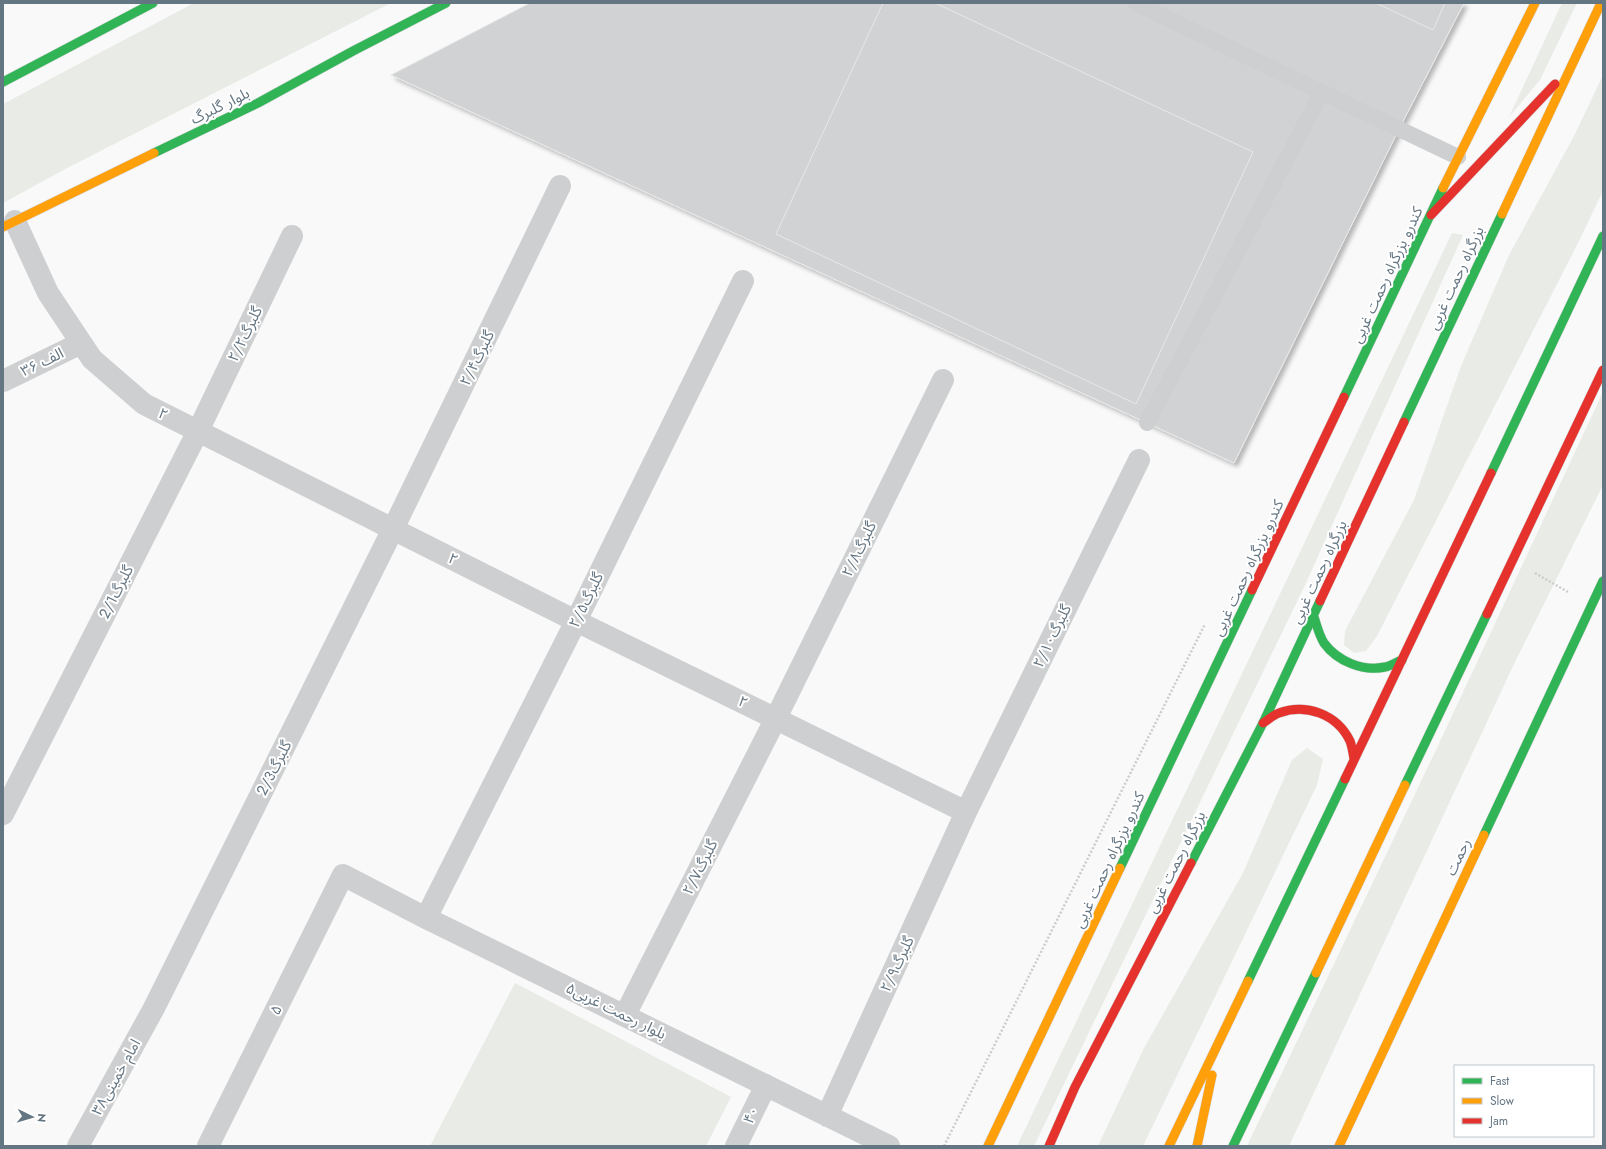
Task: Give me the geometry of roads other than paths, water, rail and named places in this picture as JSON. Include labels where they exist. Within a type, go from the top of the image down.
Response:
[{"type":"main road","points":[[3,82],[153,3]]},
{"type":"main road","name":"بلوار گلبرگ","points":[[9,224],[258,103],[353,51],[446,3]]},
{"type":"main road","name":"کندرو بزرگراه رحمت غربی","points":[[988,1146],[1458,157],[1535,3]]},
{"type":"main road","name":"بزرگراه رحمت غربی","points":[[1049,1146],[1075,1087],[1263,723],[1314,617],[1568,70],[1601,3]]},
{"type":"main road","points":[[1431,216],[1568,70]]},
{"type":"main road","points":[[1169,1146],[1603,236]]},
{"type":"main road","points":[[1233,1146],[1603,370]]},
{"type":"main road","name":"رحمت","points":[[1339,1146],[1594,607],[1603,581]]},
{"type":"main road","points":[[1314,617],[1320,635],[1331,651],[1347,662],[1365,668],[1384,667],[1402,660]]},
{"type":"main road","points":[[1263,723],[1278,713],[1294,708],[1312,709],[1328,716],[1341,727],[1350,742],[1354,759]]},
{"type":"main road","points":[[1197,1146],[1220,1039]]},
{"type":"street","name":"گلبرگ۲/۴","points":[[393,529],[560,186]]},
{"type":"street","name":"۲","points":[[9,224],[48,293],[92,359],[144,404],[576,621],[966,812]]},
{"type":"street","name":"گلبرگ۲/۲","points":[[198,431],[292,236]]},
{"type":"street","name":"گلبرگ۲/۵","points":[[426,918],[576,621],[743,281]]},
{"type":"street","name":"۳۶ الف","points":[[3,381],[81,343]]},
{"type":"street","name":"گلبرگ۲/۸","points":[[776,718],[943,380]]},
{"type":"street","name":"2/1گلبرگ","points":[[3,814],[198,431]]},
{"type":"street","name":"گلبرگ۲/۱۰","points":[[966,812],[1139,460]]},
{"type":"street","name":"2/3گلبرگ","points":[[154,1008],[393,529]]},
{"type":"street","name":"گلبرگ۲/۷","points":[[625,1015],[776,718]]},
{"type":"street","name":"گلبرگ۲/۹","points":[[828,1116],[966,812]]},
{"type":"street","name":"بلوار رحمت غربی۵","points":[[343,875],[426,918],[888,1146]]},
{"type":"street","name":"۵","points":[[208,1146],[343,875]]},
{"type":"street","name":"امام خمینی۳۸","points":[[78,1146],[154,1008]]},
{"type":"street","name":"۴۰","points":[[736,1146],[766,1085]]},
{"type":"lane","points":[[1135,3],[1458,157]]},
{"type":"lane","points":[[1147,423],[1322,92]]}]
